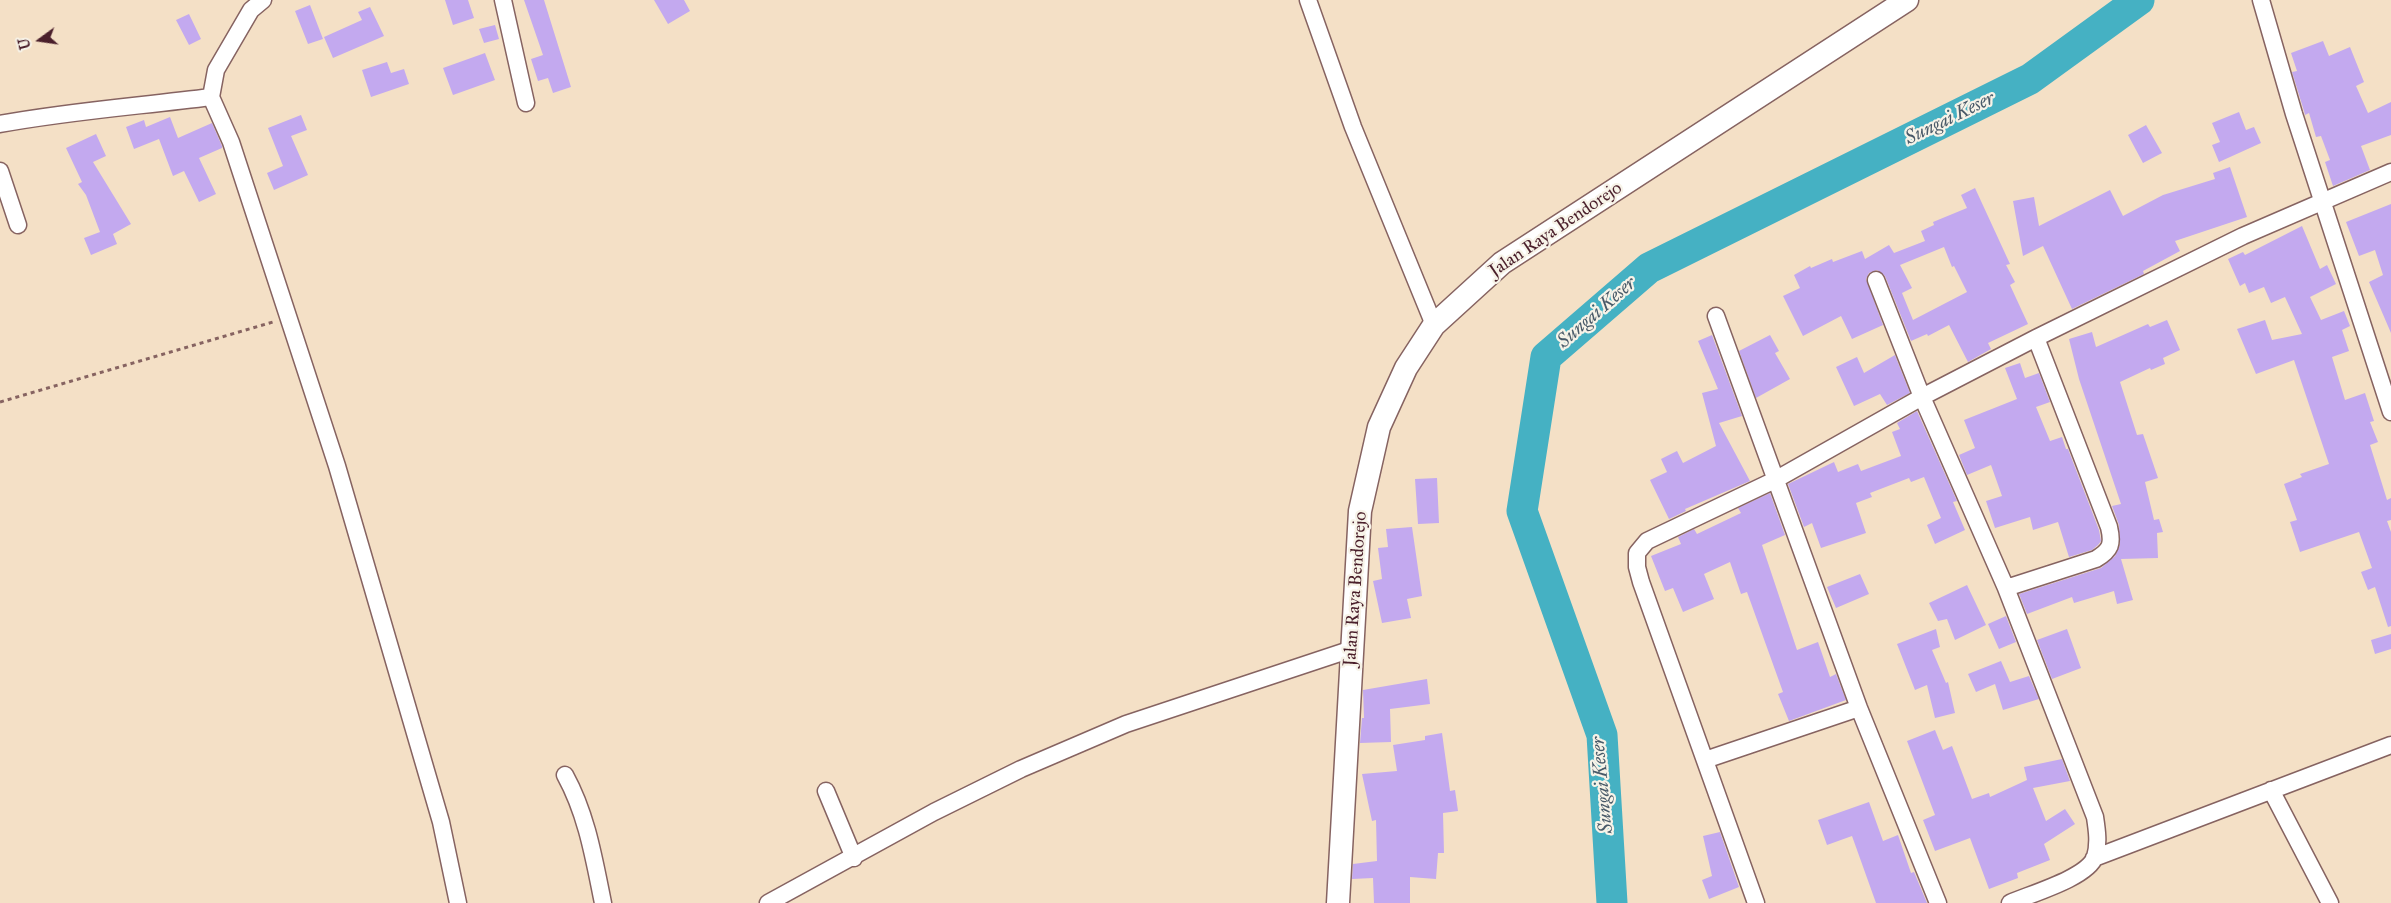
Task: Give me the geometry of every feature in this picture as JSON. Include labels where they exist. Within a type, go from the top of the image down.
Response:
[{"type":"main road","name":"Jalan Raya Bendorejo","points":[[1338,903],[1360,510],[1379,427],[1406,368],[1434,325],[1502,262],[1907,0]]},
{"type":"street","points":[[503,0],[526,103]]},
{"type":"street","points":[[1308,0],[1352,128],[1434,325]]},
{"type":"street","points":[[2261,0],[2322,201],[2391,412]]},
{"type":"street","points":[[253,3],[216,70],[211,97],[231,142],[337,466],[441,822],[458,903]]},
{"type":"street","points":[[0,124],[50,115],[84,113],[211,97]]},
{"type":"street","points":[[0,171],[18,225]]},
{"type":"street","points":[[1756,903],[1641,582],[1637,567],[1637,553],[1648,541],[1775,480],[1922,397],[2036,338],[2243,236],[2391,172]]},
{"type":"street","points":[[1876,280],[1922,397],[2006,588],[2095,818],[2098,839],[2094,858]]},
{"type":"street","points":[[1716,316],[1859,708],[1938,903]]},
{"type":"street","points":[[2006,588],[2096,559],[2107,552],[2112,542],[2109,527],[2036,338]]},
{"type":"street","points":[[768,903],[854,858],[934,812],[1022,769],[1126,724],[1352,649]]},
{"type":"street","points":[[1705,760],[1859,708]]},
{"type":"street","points":[[2010,903],[2079,874],[2094,858],[2391,745]]},
{"type":"street","points":[[565,775],[578,797],[585,818],[604,903]]},
{"type":"street","points":[[2272,790],[2330,903]]},
{"type":"street","points":[[826,791],[854,858]]},
{"type":"path","points":[[0,402],[289,317]]},
{"type":"building","points":[[445,0],[468,0],[474,18],[453,25]]},
{"type":"building","points":[[524,0],[544,0],[571,87],[553,93],[548,78],[538,81],[531,59],[543,55]]},
{"type":"building","points":[[654,0],[684,0],[690,11],[668,24]]},
{"type":"building","points":[[310,5],[323,39],[308,44],[295,11]]},
{"type":"building","points":[[370,7],[384,36],[333,58],[324,37],[362,20],[358,12]]},
{"type":"building","points":[[189,14],[201,39],[189,45],[176,20]]},
{"type":"building","points":[[495,25],[499,39],[484,43],[479,29]]},
{"type":"building","points":[[2323,41],[2329,56],[2350,47],[2364,82],[2356,86],[2368,113],[2391,102],[2391,135],[2361,146],[2370,170],[2333,186],[2325,162],[2330,160],[2321,136],[2316,137],[2309,113],[2305,115],[2292,72],[2297,71],[2291,53]]},
{"type":"building","points":[[485,53],[495,80],[453,95],[443,68]]},
{"type":"building","points":[[387,62],[391,73],[404,69],[409,84],[371,97],[362,70]]},
{"type":"building","points":[[2239,112],[2246,130],[2254,127],[2261,143],[2219,162],[2212,145],[2220,142],[2212,123]]},
{"type":"building","points":[[301,115],[307,130],[291,136],[308,175],[274,190],[267,173],[283,166],[268,128]]},
{"type":"building","points":[[170,117],[178,138],[212,123],[222,146],[222,148],[199,158],[216,194],[199,202],[184,171],[173,176],[159,139],[134,149],[126,127],[144,120],[146,127]]},
{"type":"building","points":[[2146,125],[2162,153],[2143,163],[2128,135]]},
{"type":"building","points":[[96,134],[106,156],[93,162],[131,224],[113,234],[117,244],[91,255],[84,238],[100,232],[86,195],[78,184],[82,182],[66,148]]},
{"type":"building","points":[[2230,167],[2247,217],[2175,241],[2180,251],[2143,271],[2144,274],[2072,309],[2043,246],[2023,256],[2013,201],[2034,197],[2039,226],[2110,190],[2123,216],[2163,195],[2215,179],[2213,173]]},
{"type":"building","points":[[1975,188],[2010,264],[2006,265],[2015,282],[2010,285],[2028,324],[1988,343],[1991,349],[1968,362],[1949,325],[1928,336],[1927,334],[1911,341],[1885,276],[1877,270],[1869,273],[1866,279],[1883,325],[1852,339],[1841,316],[1803,336],[1783,296],[1800,288],[1794,275],[1810,266],[1811,268],[1832,259],[1833,262],[1862,251],[1865,259],[1889,245],[1894,253],[1925,241],[1921,231],[1934,225],[1933,222],[1967,208],[1961,195]],"holes":[[[1944,247],[1952,267],[1954,266],[1967,292],[1913,320],[1902,293],[1912,288],[1900,265]]]},
{"type":"building","points":[[2391,204],[2391,333],[2369,282],[2383,275],[2375,250],[2359,256],[2346,222]]},
{"type":"building","points":[[2302,226],[2320,269],[2327,265],[2336,284],[2310,297],[2321,320],[2344,311],[2350,326],[2342,330],[2349,351],[2332,357],[2345,400],[2365,393],[2374,421],[2370,422],[2378,442],[2370,445],[2387,500],[2391,498],[2391,520],[2387,521],[2391,532],[2391,626],[2388,627],[2375,587],[2368,590],[2361,572],[2372,568],[2359,532],[2300,552],[2290,522],[2297,520],[2284,484],[2302,477],[2300,474],[2329,464],[2294,360],[2256,374],[2237,329],[2265,320],[2272,340],[2302,334],[2285,297],[2271,303],[2264,287],[2249,293],[2245,283],[2240,286],[2228,259],[2243,252],[2245,255]]},
{"type":"building","points":[[2167,320],[2180,350],[2163,358],[2165,364],[2151,370],[2150,368],[2120,382],[2137,435],[2143,434],[2158,478],[2145,482],[2154,520],[2159,519],[2163,532],[2157,533],[2158,558],[2121,559],[2133,600],[2117,604],[2114,591],[2074,603],[2072,597],[2027,614],[2019,594],[2101,568],[2115,556],[2120,545],[2119,525],[2112,506],[2121,504],[2079,379],[2069,339],[2092,332],[2096,347],[2148,324],[2150,327]]},
{"type":"building","points":[[1712,335],[1742,416],[1719,423],[1750,481],[1685,509],[1686,511],[1669,519],[1650,480],[1667,472],[1661,459],[1677,451],[1683,463],[1716,446],[1702,393],[1718,389],[1698,341]]},
{"type":"building","points":[[1770,335],[1779,351],[1775,353],[1790,379],[1756,398],[1739,351]]},
{"type":"building","points":[[1895,355],[1910,393],[1887,405],[1880,394],[1854,406],[1836,367],[1857,357],[1864,373]]},
{"type":"building","points":[[2020,363],[2025,378],[2039,373],[2050,402],[2036,407],[2050,441],[2062,437],[2066,449],[2068,449],[2099,530],[2101,541],[2092,550],[2069,557],[2058,522],[2033,530],[2030,517],[1995,528],[1986,501],[2002,496],[1991,465],[1967,475],[1959,455],[1975,448],[1964,420],[2017,399],[2005,368]]},
{"type":"building","points":[[1917,411],[1957,501],[1953,502],[1965,530],[1935,544],[1927,525],[1941,518],[1924,477],[1911,482],[1909,478],[1870,493],[1872,497],[1856,503],[1866,533],[1821,548],[1812,523],[1804,527],[1788,484],[1834,462],[1838,472],[1858,464],[1861,471],[1901,456],[1892,432],[1900,429],[1897,423]]},
{"type":"building","points":[[1437,478],[1439,523],[1418,524],[1415,479]]},
{"type":"building","points":[[1770,493],[1785,535],[1762,545],[1797,650],[1818,642],[1830,677],[1836,674],[1846,700],[1789,721],[1778,694],[1783,692],[1747,592],[1741,594],[1730,562],[1704,574],[1714,599],[1683,612],[1673,588],[1665,591],[1651,556],[1681,544],[1678,537],[1694,529],[1697,534],[1741,513],[1738,508]]},
{"type":"building","points":[[1412,527],[1422,596],[1407,599],[1411,618],[1382,623],[1373,581],[1382,579],[1378,548],[1388,547],[1386,529]]},
{"type":"building","points":[[1860,574],[1869,594],[1836,608],[1827,587]]},
{"type":"building","points":[[1967,585],[1986,625],[1955,640],[1947,619],[1938,621],[1929,603]]},
{"type":"building","points":[[2006,616],[2016,642],[1999,649],[1988,624]]},
{"type":"building","points":[[1936,629],[1940,647],[1932,650],[1946,683],[1948,682],[1955,713],[1935,718],[1927,685],[1915,690],[1897,644]]},
{"type":"building","points":[[2067,629],[2081,668],[2052,679],[2037,640]]},
{"type":"building","points":[[2391,634],[2391,649],[2375,654],[2371,640]]},
{"type":"building","points":[[2001,661],[2010,682],[2029,676],[2039,699],[2003,710],[1995,684],[1976,692],[1968,674]]},
{"type":"building","points":[[1427,679],[1430,704],[1390,709],[1391,742],[1360,743],[1362,718],[1364,718],[1363,690]]},
{"type":"building","points":[[1935,730],[1943,750],[1952,746],[1972,799],[1989,793],[1990,797],[2027,780],[2024,767],[2062,759],[2070,781],[2033,788],[2046,821],[2065,809],[2075,824],[2044,844],[2050,860],[2017,873],[2018,878],[1989,889],[1970,838],[1935,851],[1923,820],[1935,815],[1907,741]]},
{"type":"building","points":[[1442,733],[1450,791],[1455,790],[1458,811],[1443,813],[1444,853],[1438,853],[1436,879],[1410,877],[1410,903],[1374,903],[1373,878],[1352,879],[1353,864],[1377,861],[1376,820],[1372,821],[1362,774],[1397,771],[1393,745],[1425,740],[1425,736]]},
{"type":"building","points":[[1869,802],[1883,841],[1898,835],[1911,873],[1914,872],[1927,903],[1876,903],[1852,836],[1827,845],[1818,820]]},
{"type":"building","points":[[1720,832],[1739,887],[1709,899],[1702,880],[1712,876],[1703,836]]},
{"type":"waterway","name":"Sungai Keser","points":[[1612,903],[1602,735],[1522,511],[1546,357],[1649,268],[2030,79],[2139,0]]}]
